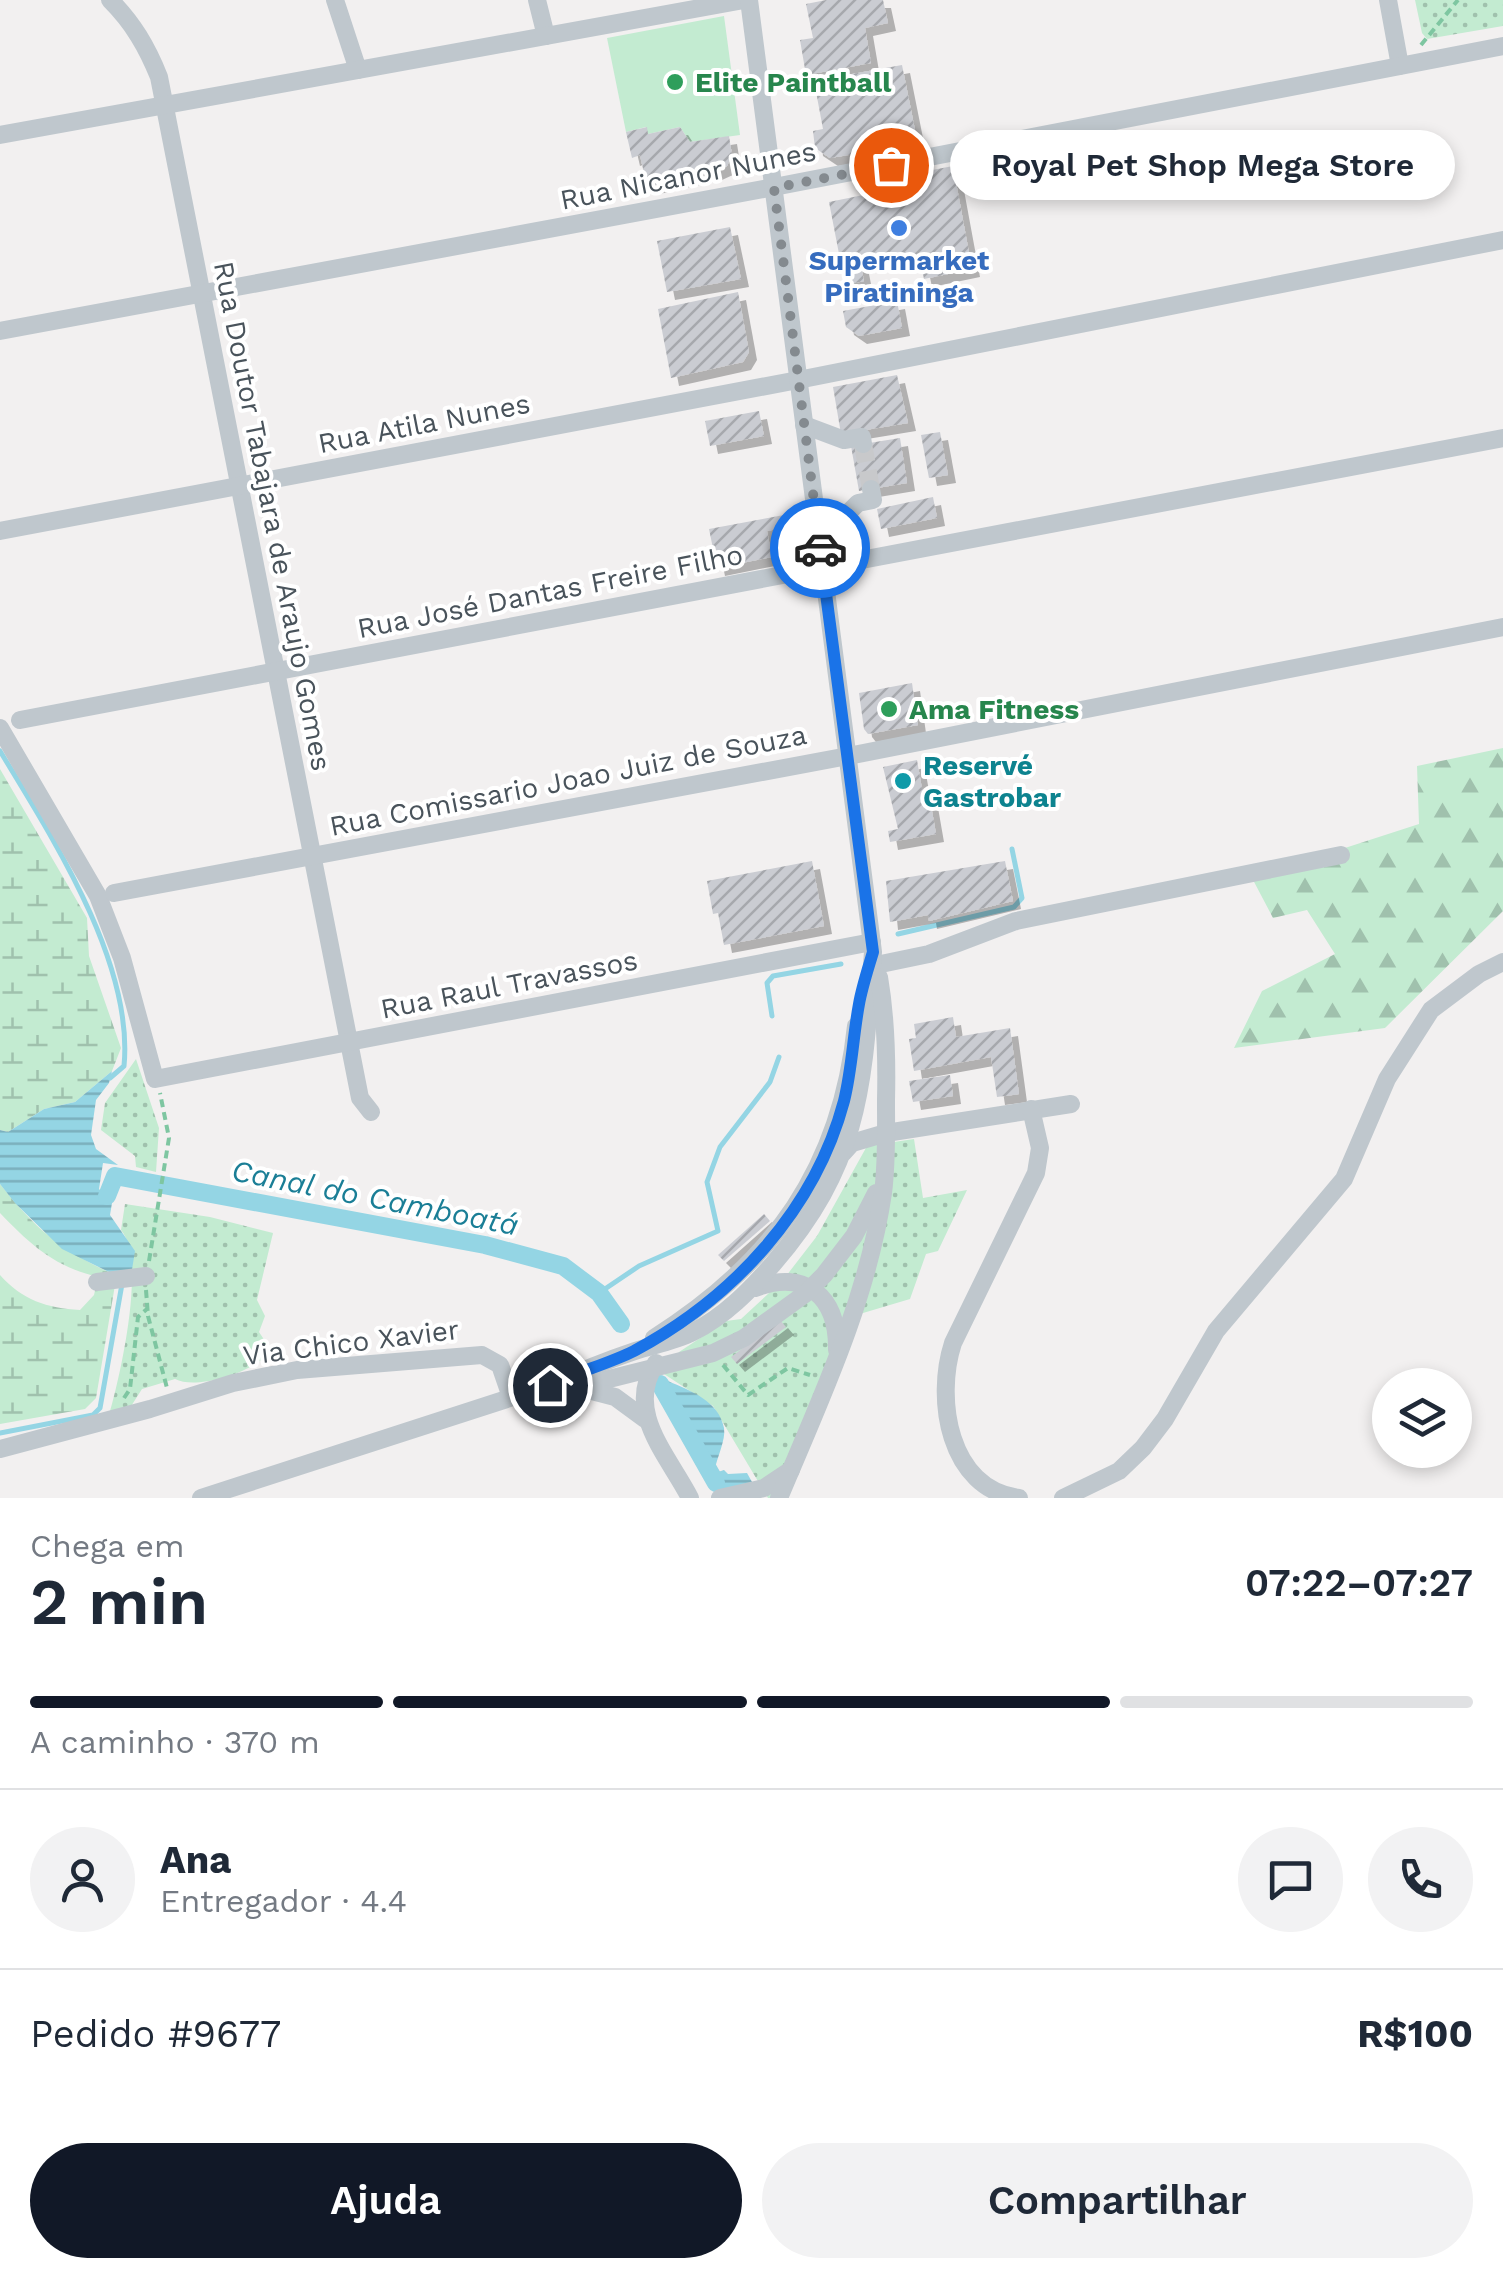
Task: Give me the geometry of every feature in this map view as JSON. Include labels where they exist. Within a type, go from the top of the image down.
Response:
[{"type":"street","name":"Rua Doutor Tabajara de Araujo Gomes","points":[[110,0],[130,20],[159,77],[360,1098],[371,1112]]},
{"type":"street","points":[[335,0],[358,70]]},
{"type":"street","points":[[536,0],[546,36]]},
{"type":"street","points":[[0,135],[746,0],[886,1028],[886,1132],[885,1174],[871,1256],[829,1380],[791,1470],[772,1493],[720,1498]]},
{"type":"street","points":[[1388,0],[1400,66]]},
{"type":"street","name":"Rua Nicanor Nunes","points":[[0,331],[774,188],[1503,46]]},
{"type":"street","points":[[798,380],[1503,240]]},
{"type":"street","name":"Rua Atila Nunes","points":[[0,531],[798,380]]},
{"type":"street","points":[[804,425],[844,440],[862,437],[863,444]]},
{"type":"street","name":"Rua José Dantas Freire Filho","points":[[20,720],[1503,438]]},
{"type":"street","points":[[819,542],[858,503],[873,500],[871,489]]},
{"type":"street","name":"Rua Comissario Joao Juiz de Souza","points":[[114,893],[1503,628]]},
{"type":"street","points":[[0,728],[98,896],[122,958],[155,1079]]},
{"type":"street","name":"Rua Raul Travassos","points":[[155,1079],[874,953],[929,954],[1016,921],[1342,854]]},
{"type":"street","points":[[646,1418],[644,1391],[654,1366],[689,1334],[721,1315],[751,1289],[802,1228],[842,1154],[862,1086],[874,953]]},
{"type":"street","points":[[632,1352],[732,1281],[794,1212],[823,1159],[844,1102],[859,1003],[874,953]]},
{"type":"street","points":[[1063,1498],[1119,1472],[1143,1448],[1165,1419],[1216,1331],[1344,1179],[1387,1079],[1431,1010],[1479,974],[1503,962]]},
{"type":"street","points":[[842,1154],[852,1143],[886,1132],[1070,1104]]},
{"type":"street","points":[[1019,1498],[978,1479],[955,1448],[947,1419],[944,1369],[1036,1173],[1040,1148],[1032,1109]]},
{"type":"street","points":[[577,1387],[728,1348],[811,1288],[835,1262],[854,1236],[885,1174]]},
{"type":"street","points":[[751,1289],[780,1280],[796,1281],[811,1288],[833,1316],[836,1360]]},
{"type":"street","points":[[201,1498],[550,1385],[585,1368],[689,1334]]},
{"type":"street","name":"Via Chico Xavier","points":[[0,1448],[233,1383],[297,1370],[472,1354],[492,1358],[500,1365],[511,1396]]},
{"type":"street","points":[[550,1385],[615,1397],[646,1418],[698,1497]]},
{"type":"path","points":[[1400,66],[1458,0]]},
{"type":"path","points":[[155,1079],[170,1138],[158,1208],[122,1279],[147,1309],[168,1403]]},
{"type":"path","points":[[108,1419],[128,1394],[138,1316],[147,1309]]},
{"type":"path","points":[[721,1362],[748,1395],[788,1368],[829,1380]]},
{"type":"green space","points":[[1415,0],[1503,0],[1503,26],[1427,39],[1422,33]]},
{"type":"green space","name":"Elite Paintball","points":[[724,16],[740,135],[690,142],[680,127],[648,134],[646,127],[626,132],[607,38]]},
{"type":"green space","points":[[1503,748],[1503,911],[1385,1028],[1234,1048],[1262,991],[1335,954],[1307,910],[1273,918],[1252,878],[1419,824],[1417,766]]},
{"type":"green space","points":[[0,769],[87,918],[89,956],[121,1048],[112,1071],[75,1102],[44,1109],[8,1132],[0,1130]]},
{"type":"green space","points":[[136,1059],[159,1128],[156,1172],[136,1167],[135,1156],[101,1130],[105,1103]]},
{"type":"green space","points":[[914,1139],[923,1198],[967,1190],[938,1251],[926,1254],[910,1299],[853,1316],[779,1498],[768,1498],[713,1406],[664,1374],[679,1352],[726,1321],[741,1319],[783,1280],[817,1236],[867,1146]]},
{"type":"green space","points":[[0,1184],[50,1237],[116,1279],[96,1398],[85,1409],[0,1424],[0,1275],[17,1291],[36,1301],[80,1310],[94,1295],[97,1282],[95,1276],[43,1252],[0,1213]]},
{"type":"green space","points":[[125,1204],[210,1217],[273,1233],[257,1300],[265,1316],[259,1332],[275,1356],[221,1378],[200,1382],[175,1379],[142,1389],[128,1411],[109,1415],[132,1292],[132,1266],[121,1230]]},
{"type":"water","points":[[112,1071],[109,1083],[96,1100],[91,1135],[96,1149],[118,1165],[103,1163],[99,1189],[112,1203],[110,1215],[135,1251],[131,1276],[113,1274],[62,1249],[0,1184],[0,1130],[8,1132],[44,1109],[75,1102]]},
{"type":"water","points":[[668,1381],[703,1398],[716,1411],[724,1433],[715,1469],[728,1474],[747,1473],[761,1498],[722,1498],[660,1384]]},
{"type":"building","points":[[883,0],[888,23],[865,28],[871,63],[806,75],[800,40],[813,38],[806,4]]},
{"type":"building","points":[[902,65],[915,130],[902,132],[904,146],[830,158],[815,148],[813,131],[823,129],[814,81]]},
{"type":"building","points":[[647,127],[648,134],[680,127],[690,142],[729,136],[732,155],[727,166],[714,172],[647,187],[640,155],[632,158],[626,132]]},
{"type":"building","name":"Supermarket Piratininga","points":[[953,166],[972,269],[924,279],[919,255],[861,266],[864,281],[845,285],[829,202],[883,191],[881,180]]},
{"type":"building","points":[[730,227],[741,279],[667,292],[657,241]]},
{"type":"building","points":[[738,292],[749,352],[743,362],[671,378],[658,309]]},
{"type":"building","points":[[897,301],[902,328],[859,336],[846,327],[843,311]]},
{"type":"building","points":[[897,375],[908,423],[841,434],[833,387]]},
{"type":"building","points":[[759,411],[764,436],[710,446],[705,421]]},
{"type":"building","points":[[940,432],[948,475],[929,478],[921,435]]},
{"type":"building","points":[[900,438],[907,483],[859,491],[851,446]]},
{"type":"building","points":[[933,497],[937,518],[881,529],[877,509]]},
{"type":"building","points":[[784,515],[787,527],[767,531],[772,557],[717,568],[709,529]]},
{"type":"building","name":"Ama Fitness","points":[[912,683],[918,725],[868,734],[859,693]]},
{"type":"building","points":[[917,760],[923,795],[929,794],[936,834],[890,842],[888,831],[898,829],[883,767]]},
{"type":"building","points":[[812,861],[824,926],[724,945],[707,881]]},
{"type":"building","points":[[1005,861],[1013,901],[929,921],[928,915],[890,922],[886,881]]},
{"type":"building","points":[[953,1017],[956,1037],[1010,1028],[1019,1094],[997,1097],[991,1057],[914,1071],[909,1039],[916,1038],[914,1024]]},
{"type":"building","points":[[950,1075],[953,1096],[913,1102],[909,1081]]},
{"type":"building","points":[[764,1214],[770,1221],[724,1261],[718,1255]]},
{"type":"building","points":[[780,1320],[786,1327],[737,1364],[731,1357]]},
{"type":"waterway","points":[[0,751],[65,861],[103,944],[124,1026],[124,1066],[110,1078]]},
{"type":"waterway","points":[[898,934],[1014,907],[1022,898],[1012,849]]},
{"type":"waterway","points":[[772,1016],[767,983],[773,976],[841,964]]},
{"type":"waterway","points":[[599,1293],[639,1266],[718,1231],[707,1182],[720,1147],[770,1082],[779,1057]]},
{"type":"waterway","name":"Canal do Camboatá","points":[[107,1196],[115,1176],[485,1245],[563,1266],[599,1293],[621,1324]]},
{"type":"waterway","points":[[0,1433],[93,1415],[100,1408],[122,1284]]},
{"type":"waterway","name":"Canal do Camboatá","points":[[660,1384],[716,1483]]},
{"type":"tunnel","points":[[863,444],[871,489]]},
{"type":"way so far","points":[[820,548],[774,188],[891,165]]},
{"type":"place","name":"Elite Paintball","points":[[675,82]]},
{"type":"place","name":"Royal Pet Shop Mega Store","points":[[891,165]]},
{"type":"place","name":"Supermarket Piratininga","points":[[899,228]]},
{"type":"place","name":"Ama Fitness","points":[[889,709]]},
{"type":"place","name":"Reservé Gastrobar","points":[[903,781]]},
{"type":"route","points":[[550,1385],[632,1352],[732,1281],[794,1212],[834,1134],[844,1102],[859,1003],[873,952],[820,548]]}]
